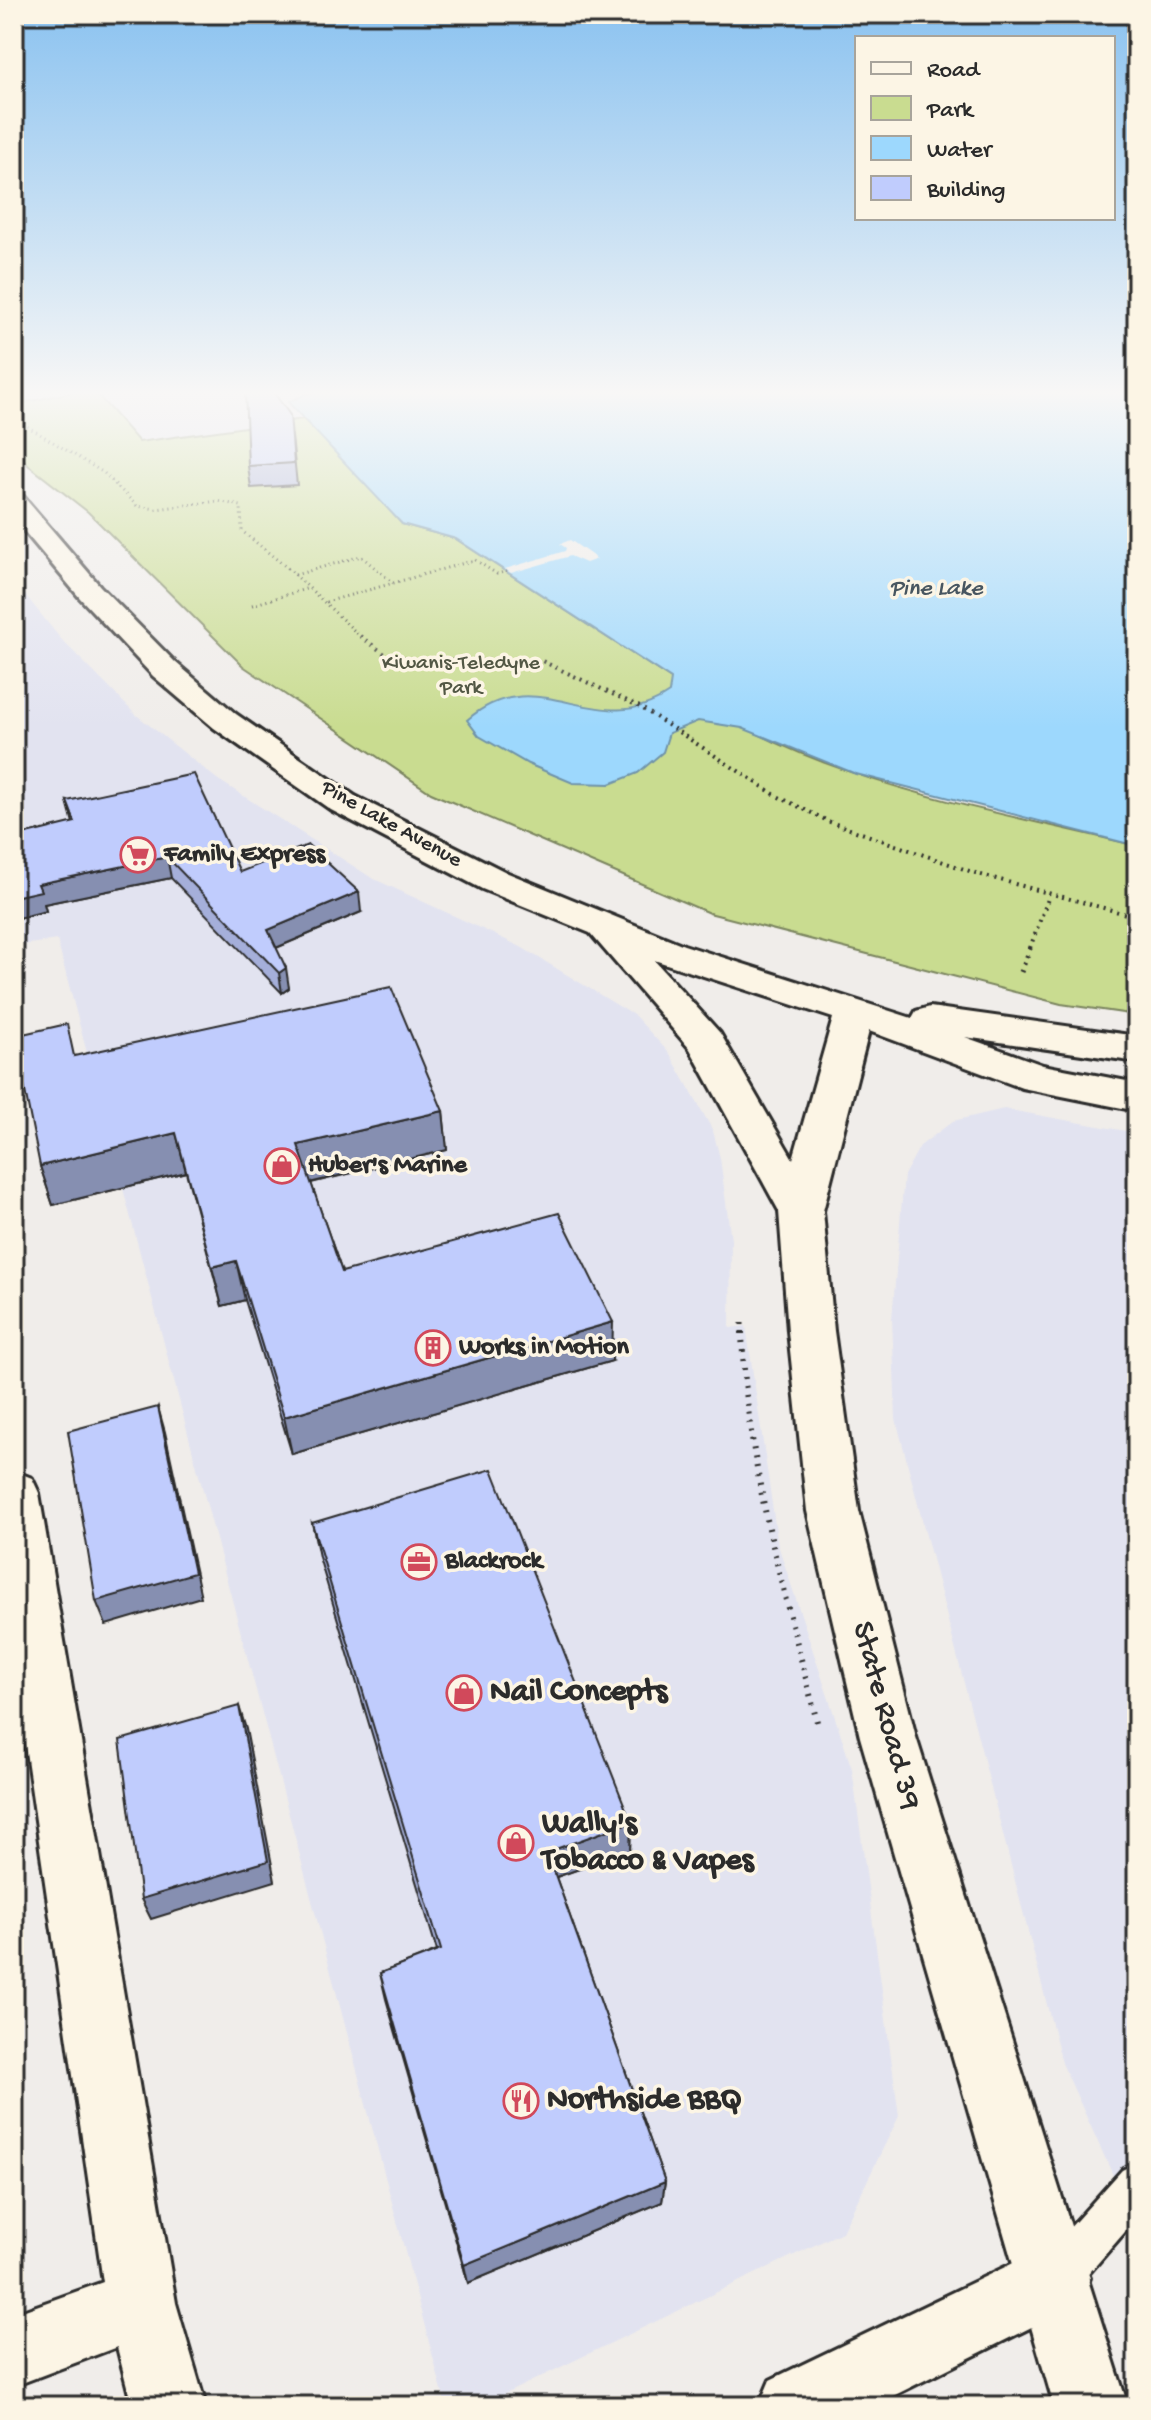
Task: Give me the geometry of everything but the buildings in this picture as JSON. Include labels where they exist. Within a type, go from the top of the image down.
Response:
[{"type":"main road","name":"Pine Lake Avenue","points":[[15,503],[90,592],[153,658],[225,721],[343,803],[495,881],[671,953],[854,1011],[1036,1078],[1137,1097]]},
{"type":"main road","points":[[602,925],[706,1042],[801,1211]]},
{"type":"main road","name":"Pine Lake Avenue","points":[[854,1011],[1066,1037],[1137,1049]]},
{"type":"main road","name":"State Road 39","points":[[854,1011],[801,1211],[811,1331],[833,1511],[888,1737],[1055,2278],[1091,2406]]},
{"type":"main road","points":[[14,1493],[141,2303],[169,2406]]},
{"type":"main road","points":[[796,2406],[1055,2278]]},
{"type":"main road","points":[[14,2350],[141,2303]]},
{"type":"lane","points":[[1055,2278],[1137,2185]]},
{"type":"path","points":[[128,503],[145,509],[221,503]]},
{"type":"path","points":[[235,503],[241,506],[242,531],[273,555],[364,640],[385,654],[417,660],[542,661],[640,707],[777,796],[830,822],[1049,896],[1137,917]]},
{"type":"path","points":[[295,575],[361,556],[393,583]]},
{"type":"path","points":[[325,602],[475,560],[497,574],[508,571]]},
{"type":"path","points":[[252,605],[309,588]]},
{"type":"path","points":[[1021,972],[1049,896]]},
{"type":"path","points":[[742,1323],[744,1391],[772,1539],[818,1726]]},
{"type":"shaded area","points":[[14,581],[60,638],[134,713],[217,779],[372,878],[521,947],[635,1016],[670,1054],[713,1131],[720,1158],[731,1240],[730,1328],[746,1326],[778,1545],[852,1769],[899,2116],[842,2232],[480,2406],[446,2406],[57,940],[14,946]]},
{"type":"shaded area","points":[[1004,1109],[1137,1133],[1137,2228],[1062,2063],[896,1419],[892,1319],[904,1175],[920,1146],[953,1121]]},
{"type":"green space","name":"Kiwanis-Teledyne Park","points":[[76,503],[383,503],[402,524],[456,539],[720,713],[774,742],[893,786],[1137,846],[1137,1015],[1061,1004],[709,913],[431,793],[243,666]]},
{"type":"water","name":"Pine Lake","points":[[382,503],[1137,503],[1137,846],[856,774],[742,728],[698,721],[669,733],[663,752],[638,773],[610,784],[573,783],[528,764],[479,736],[467,720],[493,703],[519,697],[543,697],[616,710],[642,706],[669,693],[671,679],[456,539],[402,524]]},
{"type":"pier","points":[[570,540],[597,559],[586,563],[570,556],[511,573],[505,569],[565,551],[566,548],[560,544]]},
{"type":"place","name":"Family Express","points":[[138,855]]},
{"type":"place","name":"Huber's Marine","points":[[282,1166]]},
{"type":"place","name":"Works in Motion","points":[[433,1348]]},
{"type":"place","name":"Blackrock","points":[[419,1562]]},
{"type":"place","name":"Nail Concepts","points":[[464,1693]]},
{"type":"place","name":"Wally's Tobacco & Vapes","points":[[516,1843]]},
{"type":"place","name":"Northside BBQ","points":[[521,2101]]}]
